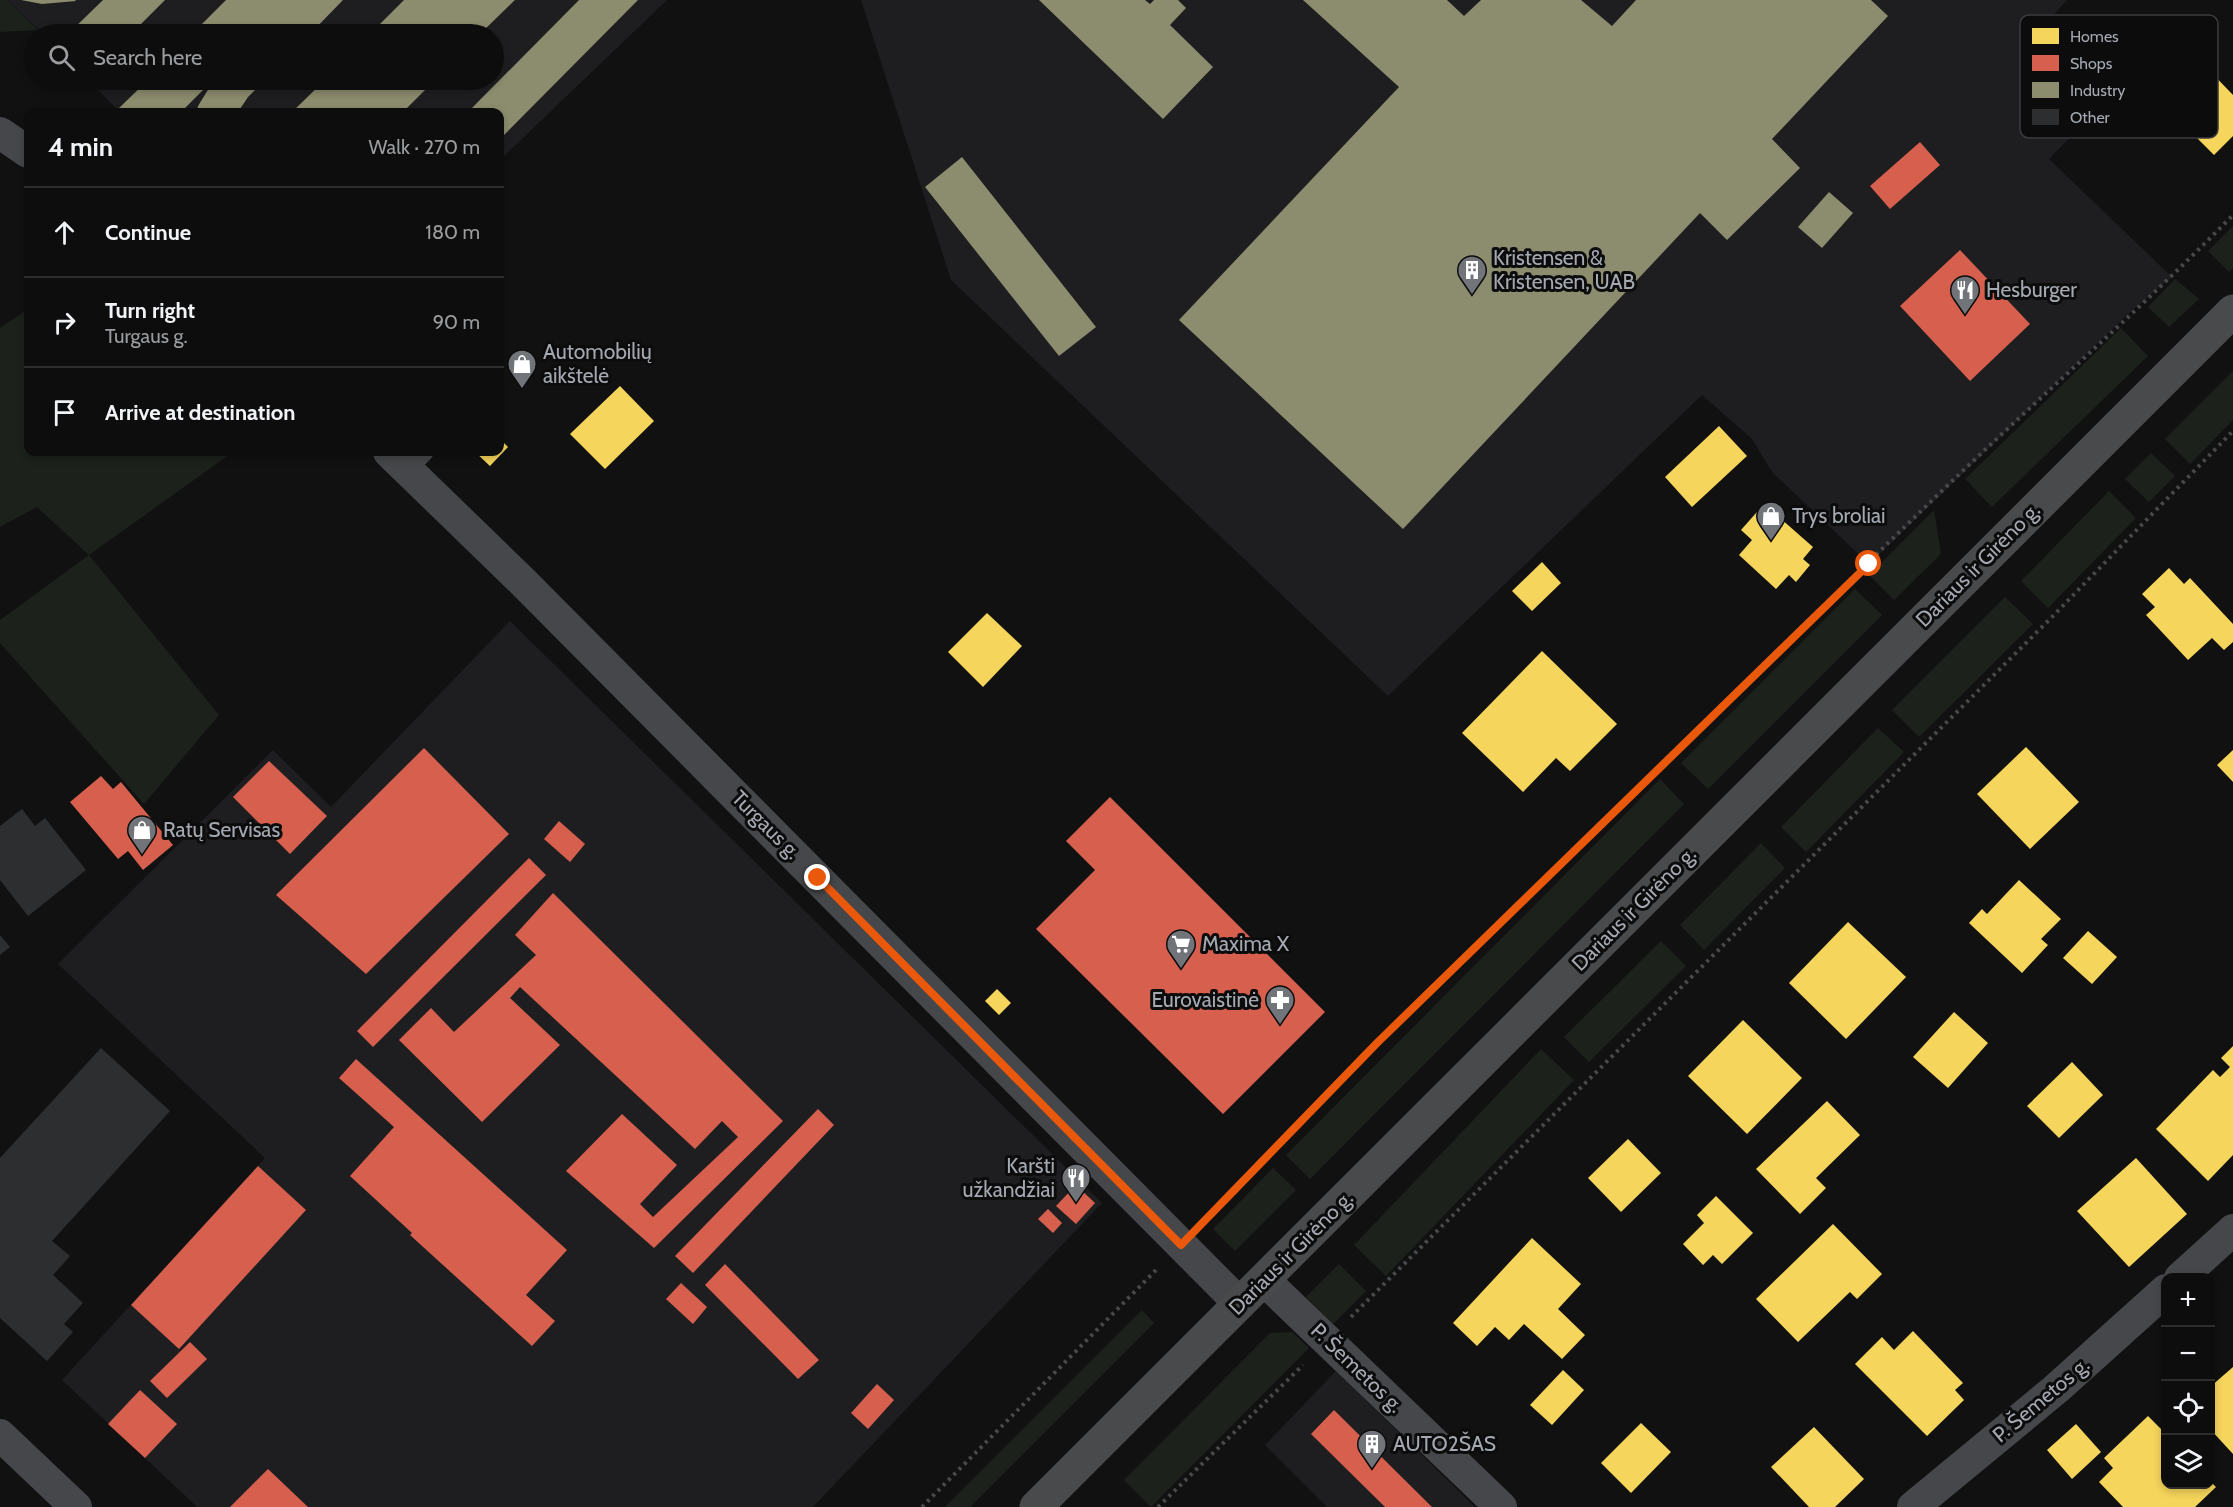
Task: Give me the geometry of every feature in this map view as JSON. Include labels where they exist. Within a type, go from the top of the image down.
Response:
[{"type":"highway","name":"Dariaus ir Girėno g.","points":[[1036,1507],[2233,311]]},
{"type":"street","points":[[0,133],[24,149]]},
{"type":"street","name":"Turgaus g.","points":[[408,458],[581,640],[1240,1304]]},
{"type":"street","points":[[2186,1273],[2233,1230]]},
{"type":"street","name":"P. Šemetos g.","points":[[1264,1280],[1501,1507]]},
{"type":"street","name":"P. Šemetos g.","points":[[1913,1507],[2056,1389],[2161,1294]]},
{"type":"street","points":[[0,1435],[76,1507]]},
{"type":"path","points":[[922,1507],[1377,1043],[1949,485],[2172,276],[2233,215]]},
{"type":"path","points":[[1158,1507],[2049,620],[2233,431]]},
{"type":"shaded area","points":[[0,0],[7,0],[32,24],[24,24],[24,31],[0,32]]},
{"type":"shaded area","points":[[7,0],[667,0],[504,156],[504,108],[116,108],[98,90],[504,90],[504,24],[32,24]]},
{"type":"shaded area","points":[[861,0],[2067,0],[2054,15],[2020,15],[2020,138],[2069,138],[2049,159],[2172,277],[2131,311],[1869,564],[1772,472],[1752,439],[1702,395],[1388,696],[951,280]]},
{"type":"shaded area","points":[[2233,226],[2233,268],[2229,272],[2208,251]]},
{"type":"shaded area","points":[[2175,279],[2199,299],[2169,327],[2148,307]]},
{"type":"shaded area","points":[[24,312],[24,456],[227,456],[89,555],[37,507],[0,527],[0,328]]},
{"type":"shaded area","points":[[2121,328],[2148,356],[1992,507],[1965,479]]},
{"type":"shaded area","points":[[2233,371],[2233,420],[2190,464],[2165,439]]},
{"type":"shaded area","points":[[2151,453],[2175,476],[2149,502],[2125,479]]},
{"type":"shaded area","points":[[2109,491],[2136,518],[2048,608],[2021,581]]},
{"type":"shaded area","points":[[1934,510],[1941,554],[1894,600],[1869,575]]},
{"type":"shaded area","points":[[89,555],[219,715],[144,804],[0,643],[0,620]]},
{"type":"shaded area","points":[[1855,589],[1882,615],[1708,789],[1681,763]]},
{"type":"shaded area","points":[[2005,597],[2033,624],[1919,737],[1892,710]]},
{"type":"shaded area","points":[[510,621],[1102,1203],[813,1507],[197,1507],[62,1380],[265,1158],[58,964],[273,750],[331,807]]},
{"type":"shaded area","points":[[1878,728],[1904,752],[1806,852],[1781,827]]},
{"type":"shaded area","points":[[1660,779],[1684,804],[1310,1179],[1286,1155]]},
{"type":"shaded area","points":[[1761,843],[1785,868],[1704,950],[1680,925]]},
{"type":"shaded area","points":[[1661,941],[1686,966],[1589,1062],[1564,1037]]},
{"type":"shaded area","points":[[1541,1049],[1574,1080],[1386,1276],[1354,1245]]},
{"type":"shaded area","points":[[1273,1168],[1296,1190],[1235,1251],[1213,1229]]},
{"type":"shaded area","points":[[1339,1264],[1366,1291],[1333,1324],[1306,1297]]},
{"type":"shaded area","points":[[1142,1310],[1154,1323],[970,1507],[945,1507]]},
{"type":"shaded area","points":[[1292,1332],[1309,1348],[1151,1507],[1124,1480],[1270,1333]]},
{"type":"shaded area","points":[[1336,1371],[1475,1507],[1327,1507],[1265,1445]]},
{"type":"building: Homes","points":[[2218,79],[2233,95],[2233,136],[2214,155],[2197,138],[2218,138]]},
{"type":"building: Homes","points":[[620,386],[654,421],[605,469],[570,434]]},
{"type":"building: Homes","points":[[1719,426],[1747,456],[1692,507],[1665,477]]},
{"type":"building: Homes","points":[[479,456],[499,456],[490,466]]},
{"type":"building: Homes","points":[[1764,504],[1813,547],[1803,559],[1810,565],[1796,582],[1789,575],[1776,589],[1739,555],[1752,540],[1741,530]]},
{"type":"building: Homes","points":[[1542,562],[1561,583],[1532,611],[1512,591]]},
{"type":"building: Homes","points":[[2169,568],[2184,584],[2190,578],[2233,624],[2233,642],[2224,650],[2212,638],[2188,660],[2146,615],[2155,607],[2142,594]]},
{"type":"building: Homes","points":[[987,613],[1022,646],[983,687],[948,652]]},
{"type":"building: Homes","points":[[1542,651],[1617,724],[1570,771],[1556,758],[1523,792],[1462,733]]},
{"type":"building: Homes","points":[[2026,747],[2079,802],[2030,849],[1977,794]]},
{"type":"building: Homes","points":[[2233,750],[2233,782],[2217,765]]},
{"type":"building: Homes","points":[[2019,880],[2061,919],[2041,939],[2048,945],[2022,973],[1969,923],[1982,909],[1987,914]]},
{"type":"building: Homes","points":[[1848,922],[1906,977],[1846,1039],[1789,983]]},
{"type":"building: Homes","points":[[2088,931],[2117,957],[2092,984],[2063,958]]},
{"type":"building: Homes","points":[[997,989],[1011,1003],[999,1015],[985,1001]]},
{"type":"building: Homes","points":[[1954,1012],[1988,1043],[1948,1088],[1913,1057]]},
{"type":"building: Homes","points":[[1743,1020],[1802,1078],[1747,1134],[1688,1076]]},
{"type":"building: Homes","points":[[2233,1046],[2233,1155],[2208,1181],[2156,1129],[2213,1070],[2220,1077],[2230,1067],[2221,1058]]},
{"type":"building: Homes","points":[[2072,1062],[2103,1095],[2059,1138],[2027,1106]]},
{"type":"building: Homes","points":[[1827,1101],[1860,1135],[1816,1178],[1826,1188],[1800,1214],[1756,1169]]},
{"type":"building: Homes","points":[[1628,1139],[1661,1173],[1621,1212],[1588,1178]]},
{"type":"building: Homes","points":[[2136,1158],[2187,1214],[2129,1267],[2077,1211]]},
{"type":"building: Homes","points":[[1716,1196],[1753,1233],[1722,1264],[1713,1255],[1703,1265],[1683,1244],[1704,1223],[1697,1215]]},
{"type":"building: Homes","points":[[1833,1224],[1882,1274],[1857,1299],[1850,1292],[1798,1342],[1756,1299]]},
{"type":"building: Homes","points":[[1532,1238],[1581,1284],[1558,1309],[1585,1335],[1562,1359],[1524,1324],[1509,1340],[1495,1327],[1477,1346],[1453,1323]]},
{"type":"building: Homes","points":[[1913,1331],[1963,1383],[1955,1390],[1964,1400],[1927,1436],[1855,1364],[1882,1337],[1894,1350]]},
{"type":"building: Homes","points":[[2233,1367],[2233,1454],[2215,1434],[2215,1383]]},
{"type":"building: Homes","points":[[1563,1370],[1584,1390],[1552,1425],[1530,1405]]},
{"type":"building: Homes","points":[[2148,1416],[2161,1429],[2161,1489],[2214,1489],[2195,1507],[2123,1507],[2099,1482],[2113,1468],[2104,1458]]},
{"type":"building: Homes","points":[[1641,1423],[1671,1452],[1631,1493],[1601,1463]]},
{"type":"building: Homes","points":[[2076,1424],[2101,1452],[2072,1479],[2047,1450]]},
{"type":"building: Homes","points":[[1814,1427],[1864,1479],[1835,1507],[1809,1507],[1771,1467]]},
{"type":"building: Shops","points":[[1920,142],[1940,165],[1890,209],[1870,186]]},
{"type":"building: Shops","name":"Hesburger","points":[[1960,250],[2030,324],[1970,381],[1900,306]]},
{"type":"building: Shops","points":[[424,748],[509,834],[366,974],[276,895]]},
{"type":"building: Shops","points":[[269,761],[327,816],[290,854],[233,797]]},
{"type":"building: Shops","points":[[101,776],[113,789],[121,782],[173,845],[143,870],[128,851],[118,859],[70,802]]},
{"type":"building: Shops","name":"Maxima X","points":[[1110,797],[1325,1012],[1223,1114],[1036,929],[1095,870],[1066,841]]},
{"type":"building: Shops","points":[[559,821],[585,844],[570,862],[544,839]]},
{"type":"building: Shops","points":[[529,858],[546,875],[373,1047],[357,1031]]},
{"type":"building: Shops","points":[[553,893],[783,1121],[654,1248],[566,1171],[622,1114],[677,1165],[640,1204],[653,1217],[738,1137],[722,1121],[695,1149],[520,987],[510,998],[560,1045],[482,1122],[399,1040],[431,1008],[454,1032],[536,955],[515,935]]},
{"type":"building: Shops","points":[[356,1059],[567,1250],[526,1295],[555,1321],[532,1346],[410,1235],[412,1233],[350,1176],[394,1127],[339,1078]]},
{"type":"building: Shops","points":[[818,1109],[834,1125],[693,1273],[675,1256]]},
{"type":"building: Shops","points":[[258,1166],[306,1210],[179,1349],[131,1305]]},
{"type":"building: Shops","name":"Karšti užkandžiai","points":[[1076,1185],[1095,1203],[1076,1224],[1056,1206]]},
{"type":"building: Shops","points":[[1048,1209],[1062,1223],[1053,1233],[1038,1219]]},
{"type":"building: Shops","points":[[725,1264],[819,1360],[798,1379],[705,1285]]},
{"type":"building: Shops","points":[[681,1283],[707,1307],[693,1324],[666,1299]]},
{"type":"building: Shops","points":[[190,1342],[207,1359],[167,1398],[150,1381]]},
{"type":"building: Shops","points":[[877,1384],[894,1400],[868,1429],[851,1413]]},
{"type":"building: Shops","points":[[140,1390],[177,1424],[145,1458],[108,1424]]},
{"type":"building: Shops","name":"AUTO2ŠAS","points":[[1334,1410],[1432,1507],[1385,1507],[1311,1434]]},
{"type":"building: Shops","points":[[268,1469],[308,1507],[230,1507]]},
{"type":"building: Industry","points":[[21,0],[75,0],[76,1],[42,4]]},
{"type":"building: Industry","points":[[103,0],[165,0],[141,24],[78,24]]},
{"type":"building: Industry","points":[[226,0],[343,0],[320,24],[202,24]]},
{"type":"building: Industry","points":[[404,0],[515,0],[490,24],[380,24]]},
{"type":"building: Industry","points":[[579,0],[638,0],[504,135],[504,108],[472,108],[490,90],[504,90],[504,76]]},
{"type":"building: Industry","points":[[1039,0],[1145,0],[1150,4],[1154,0],[1178,0],[1186,8],[1170,25],[1213,67],[1163,119]]},
{"type":"building: Industry","name":"Kristensen & Kristensen, UAB","points":[[1303,0],[1447,0],[1464,16],[1481,0],[1581,0],[1612,26],[1636,0],[1871,0],[1888,16],[1772,139],[1800,168],[1727,240],[1700,213],[1403,529],[1179,320],[1399,87]]},
{"type":"building: Industry","points":[[138,90],[203,90],[185,108],[119,108]]},
{"type":"building: Industry","points":[[208,90],[255,90],[241,108],[198,108]]},
{"type":"building: Industry","points":[[315,90],[425,90],[407,108],[296,108]]},
{"type":"building: Industry","points":[[962,157],[1096,327],[1059,356],[925,187]]},
{"type":"building: Industry","points":[[1829,192],[1853,213],[1822,248],[1798,227]]},
{"type":"building: Other","points":[[22,809],[35,826],[45,818],[86,870],[28,916],[0,880],[0,826]]},
{"type":"building: Other","points":[[0,935],[10,947],[0,955]]},
{"type":"building: Other","points":[[101,1048],[170,1111],[52,1241],[70,1256],[53,1275],[83,1303],[64,1324],[73,1332],[47,1361],[0,1318],[0,1158]]},
{"type":"place","name":"Kristensen & Kristensen, UAB","points":[[1472,296]]},
{"type":"place","name":"Hesburger","points":[[1965,316]]},
{"type":"place","name":"Automobilių aikštelė","points":[[522,390]]},
{"type":"place","name":"Trys broliai","points":[[1771,542]]},
{"type":"place","name":"Ratų Servisas","points":[[142,856]]},
{"type":"place","name":"Maxima X","points":[[1181,970]]},
{"type":"place","name":"Eurovaistinė","points":[[1280,1026]]},
{"type":"place","name":"Karšti užkandžiai","points":[[1076,1204]]},
{"type":"place","name":"AUTO2ŠAS","points":[[1372,1470]]},
{"type":"route","points":[[818,878],[1181,1245],[1377,1043],[1869,564]]}]
